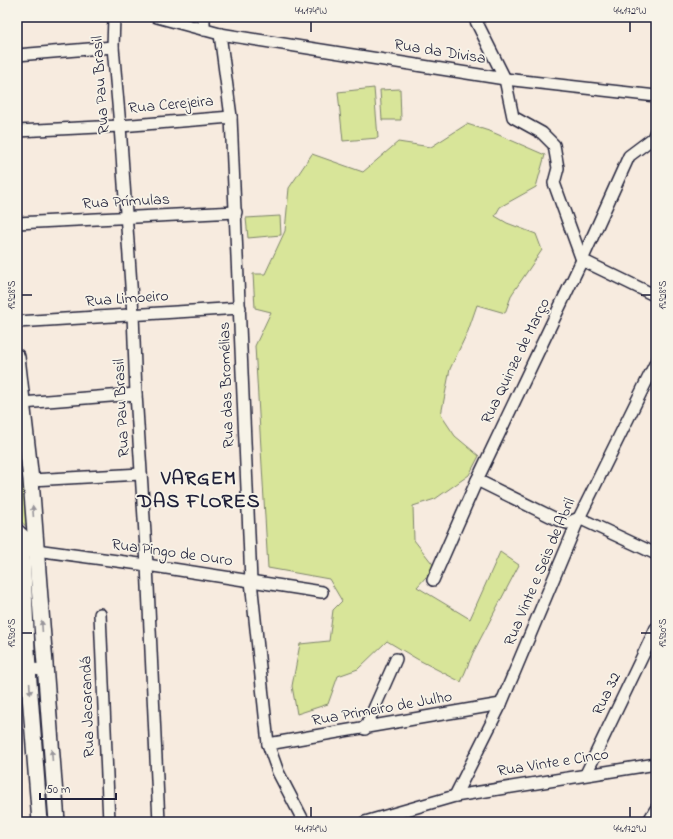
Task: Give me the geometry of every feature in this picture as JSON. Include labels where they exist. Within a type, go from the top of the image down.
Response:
[{"type":"street","name":"Rua Pau Brasil","points":[[114,17],[113,47],[133,314],[159,822]]},
{"type":"street","name":"Rua da Divisa","points":[[157,17],[220,34],[505,79],[656,96]]},
{"type":"street","points":[[204,17],[204,30]]},
{"type":"street","points":[[474,17],[505,79],[513,118],[542,133],[554,145],[558,168],[554,183],[582,260],[656,296]]},
{"type":"street","name":"Rua das Bromélias","points":[[220,34],[232,117],[251,581],[268,744],[278,772],[304,822]]},
{"type":"street","points":[[17,56],[113,47]]},
{"type":"street","name":"Rua Cerejeira","points":[[17,131],[120,126],[232,117]]},
{"type":"street","name":"Rua Quinze de Março","points":[[433,580],[477,480],[582,260],[629,156],[653,138],[656,131]]},
{"type":"street","name":"Rua Prímulas","points":[[17,224],[236,212]]},
{"type":"street","name":"Rua Limoeiro","points":[[17,322],[240,308]]},
{"type":"street","points":[[17,357],[22,403],[21,440],[31,480],[23,550],[23,668],[40,822]]},
{"type":"street","name":"Rua Vinte e Seis de Abril","points":[[455,796],[501,704],[579,518],[656,362]]},
{"type":"street","points":[[22,403],[136,394]]},
{"type":"street","points":[[31,480],[141,474]]},
{"type":"street","points":[[477,480],[558,520],[568,523],[579,518],[656,554]]},
{"type":"street","points":[[17,532],[23,550],[45,670],[57,822]]},
{"type":"street","name":"Rua Pingo de Ouro","points":[[23,550],[147,565],[322,592]]},
{"type":"street","name":"Rua Jacarandá","points":[[100,614],[109,822]]},
{"type":"street","name":"Rua 32","points":[[586,774],[656,628]]},
{"type":"street","points":[[365,728],[396,659]]},
{"type":"street","points":[[23,668],[45,670]]},
{"type":"street","name":"Rua Primeiro de Julho","points":[[268,744],[501,704]]},
{"type":"street","name":"Rua Vinte e Cinco","points":[[365,822],[455,796],[656,764]]},
{"type":"street","points":[[648,822],[656,809]]},
{"type":"green space","points":[[374,88],[378,138],[343,141],[338,92]]},
{"type":"green space","points":[[400,89],[401,120],[382,120],[380,90]]},
{"type":"green space","points":[[467,124],[492,132],[545,155],[536,187],[500,207],[495,216],[507,223],[536,234],[542,250],[512,294],[505,313],[477,305],[468,331],[450,369],[441,415],[455,436],[479,456],[469,475],[435,499],[413,506],[414,540],[435,567],[417,587],[470,619],[500,552],[519,565],[473,653],[461,682],[417,659],[387,641],[358,669],[338,676],[328,704],[297,714],[292,686],[300,644],[329,641],[333,610],[342,601],[329,579],[268,568],[255,346],[271,312],[255,308],[253,274],[265,274],[285,231],[289,188],[312,154],[363,172],[398,142],[431,147]]},
{"type":"green space","points":[[280,216],[281,235],[248,238],[246,218]]},
{"type":"green space","points":[[21,453],[28,528],[17,518],[17,455]]},
{"type":"district","name":"VARGEM DAS FLORES","points":[[199,490]]}]
